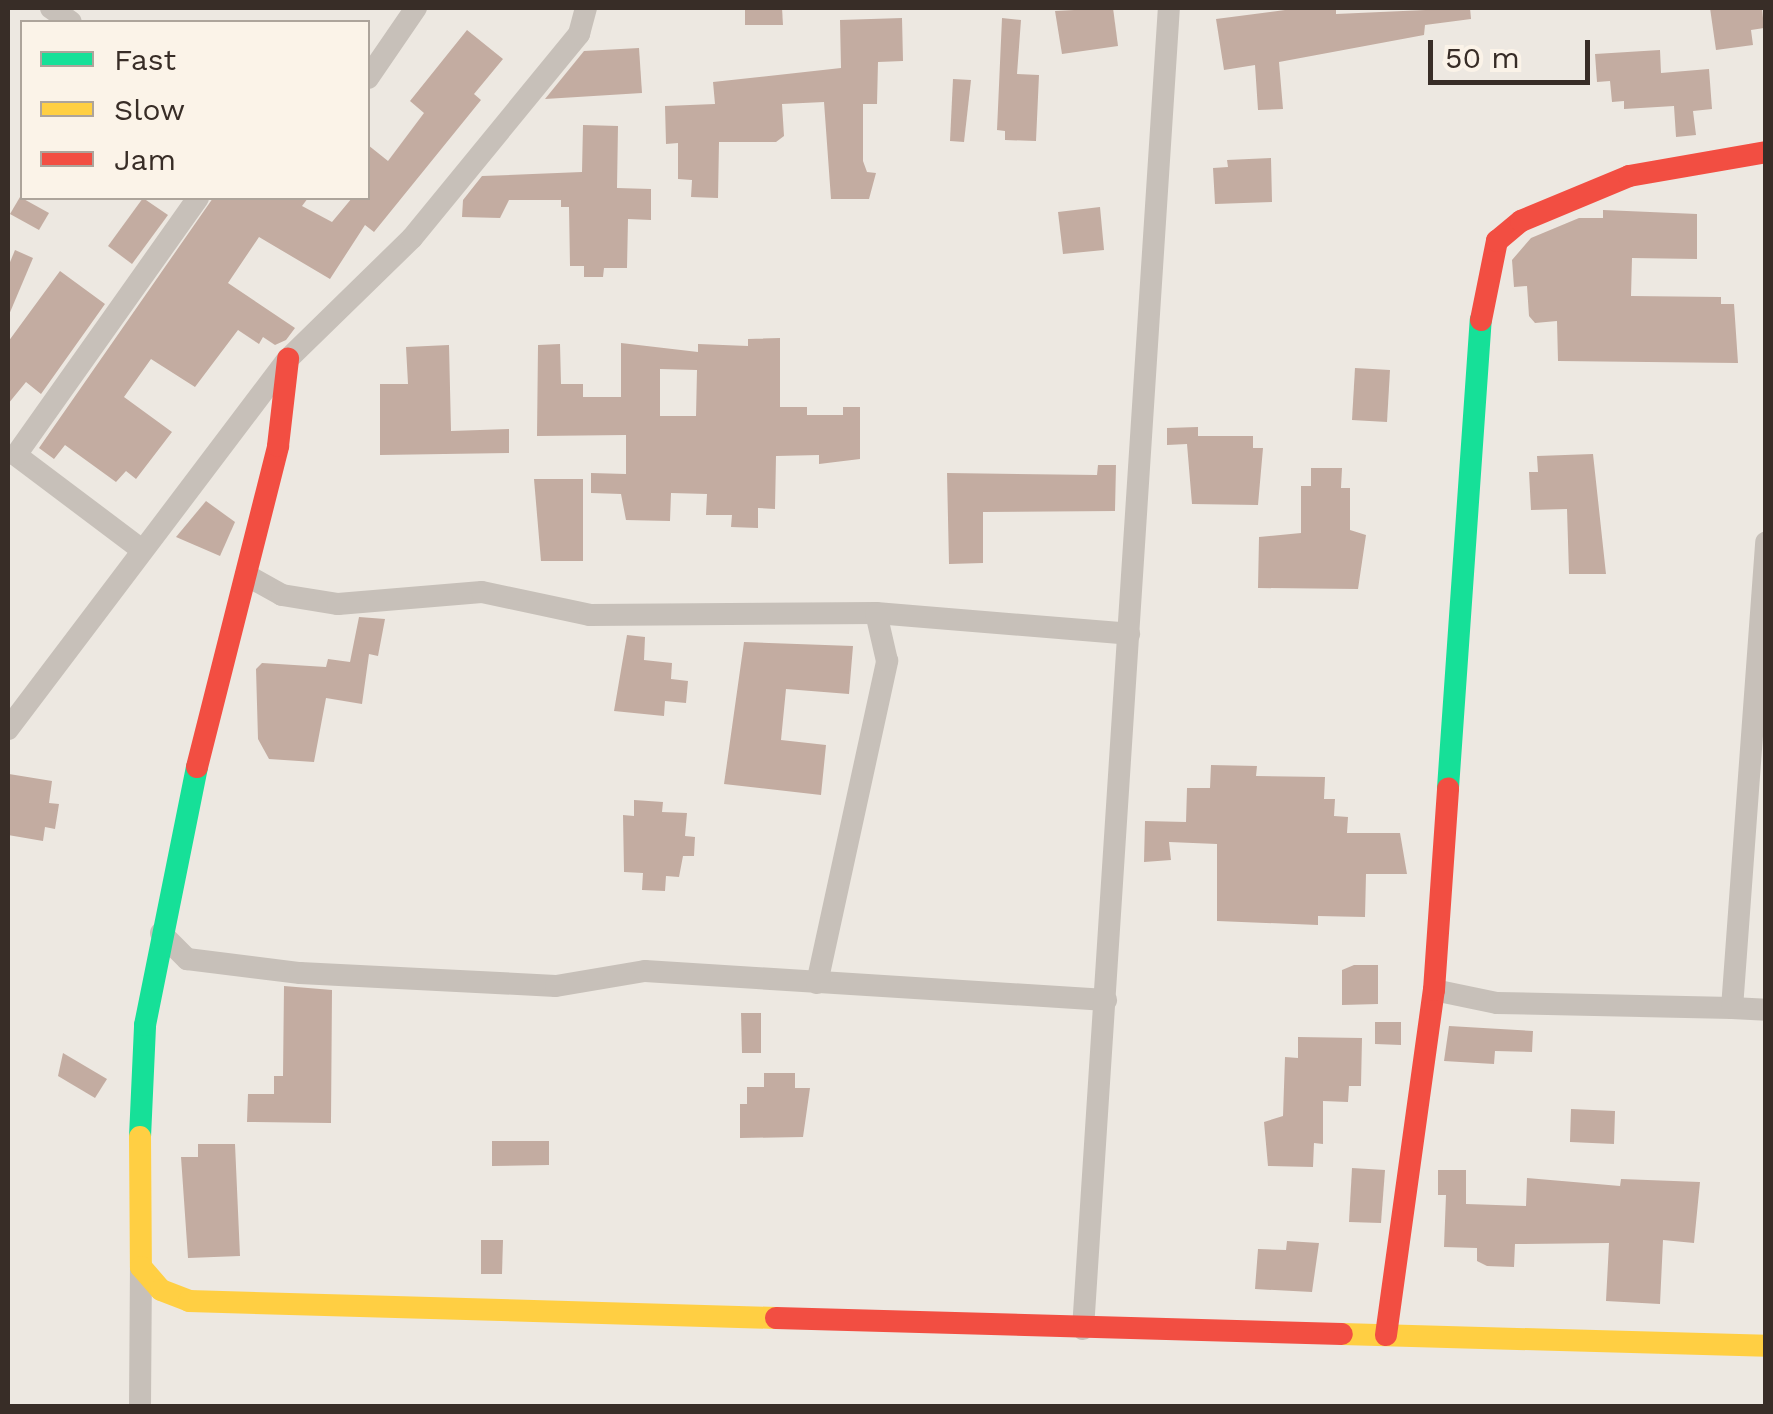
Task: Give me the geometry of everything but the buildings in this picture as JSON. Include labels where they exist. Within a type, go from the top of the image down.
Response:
[{"type":"street","points":[[370,75],[416,8]]},
{"type":"street","points":[[8,729],[288,359],[412,238],[579,34],[586,8]]},
{"type":"street","points":[[1083,1329],[1168,8]]},
{"type":"street","points":[[1386,1335],[1434,990],[1484,281],[1497,240],[1521,221],[1629,176],[1766,152]]},
{"type":"street","points":[[142,550],[12,456],[197,200]]},
{"type":"street","points":[[140,1406],[141,1268],[136,1218],[145,1025],[161,933],[278,446],[288,359]]},
{"type":"street","points":[[1732,1008],[1759,724],[1766,542]]},
{"type":"street","points":[[246,575],[282,595],[338,604],[482,592],[590,615],[876,613],[1129,634]]},
{"type":"street","points":[[816,984],[887,661],[876,613]]},
{"type":"street","points":[[161,933],[186,959],[300,972],[556,986],[645,972],[1106,1000]]},
{"type":"street","points":[[1434,990],[1497,1002],[1766,1010]]},
{"type":"street","points":[[141,1268],[161,1290],[189,1301],[643,1310],[1083,1329],[1766,1346]]},
{"type":"traffic: fast","points":[[1448,788],[1481,320]]},
{"type":"traffic: fast","points":[[140,1137],[145,1025],[197,767]]},
{"type":"traffic: slow","points":[[140,1137],[141,1267],[161,1290],[189,1301],[776,1318]]},
{"type":"traffic: slow","points":[[1342,1334],[1766,1346]]},
{"type":"traffic: jam","points":[[1481,320],[1497,241],[1521,221],[1629,176],[1766,152]]},
{"type":"traffic: jam","points":[[197,767],[278,446],[288,359]]},
{"type":"traffic: jam","points":[[1386,1335],[1434,990],[1448,788]]},
{"type":"traffic: jam","points":[[776,1318],[1342,1334]]}]
